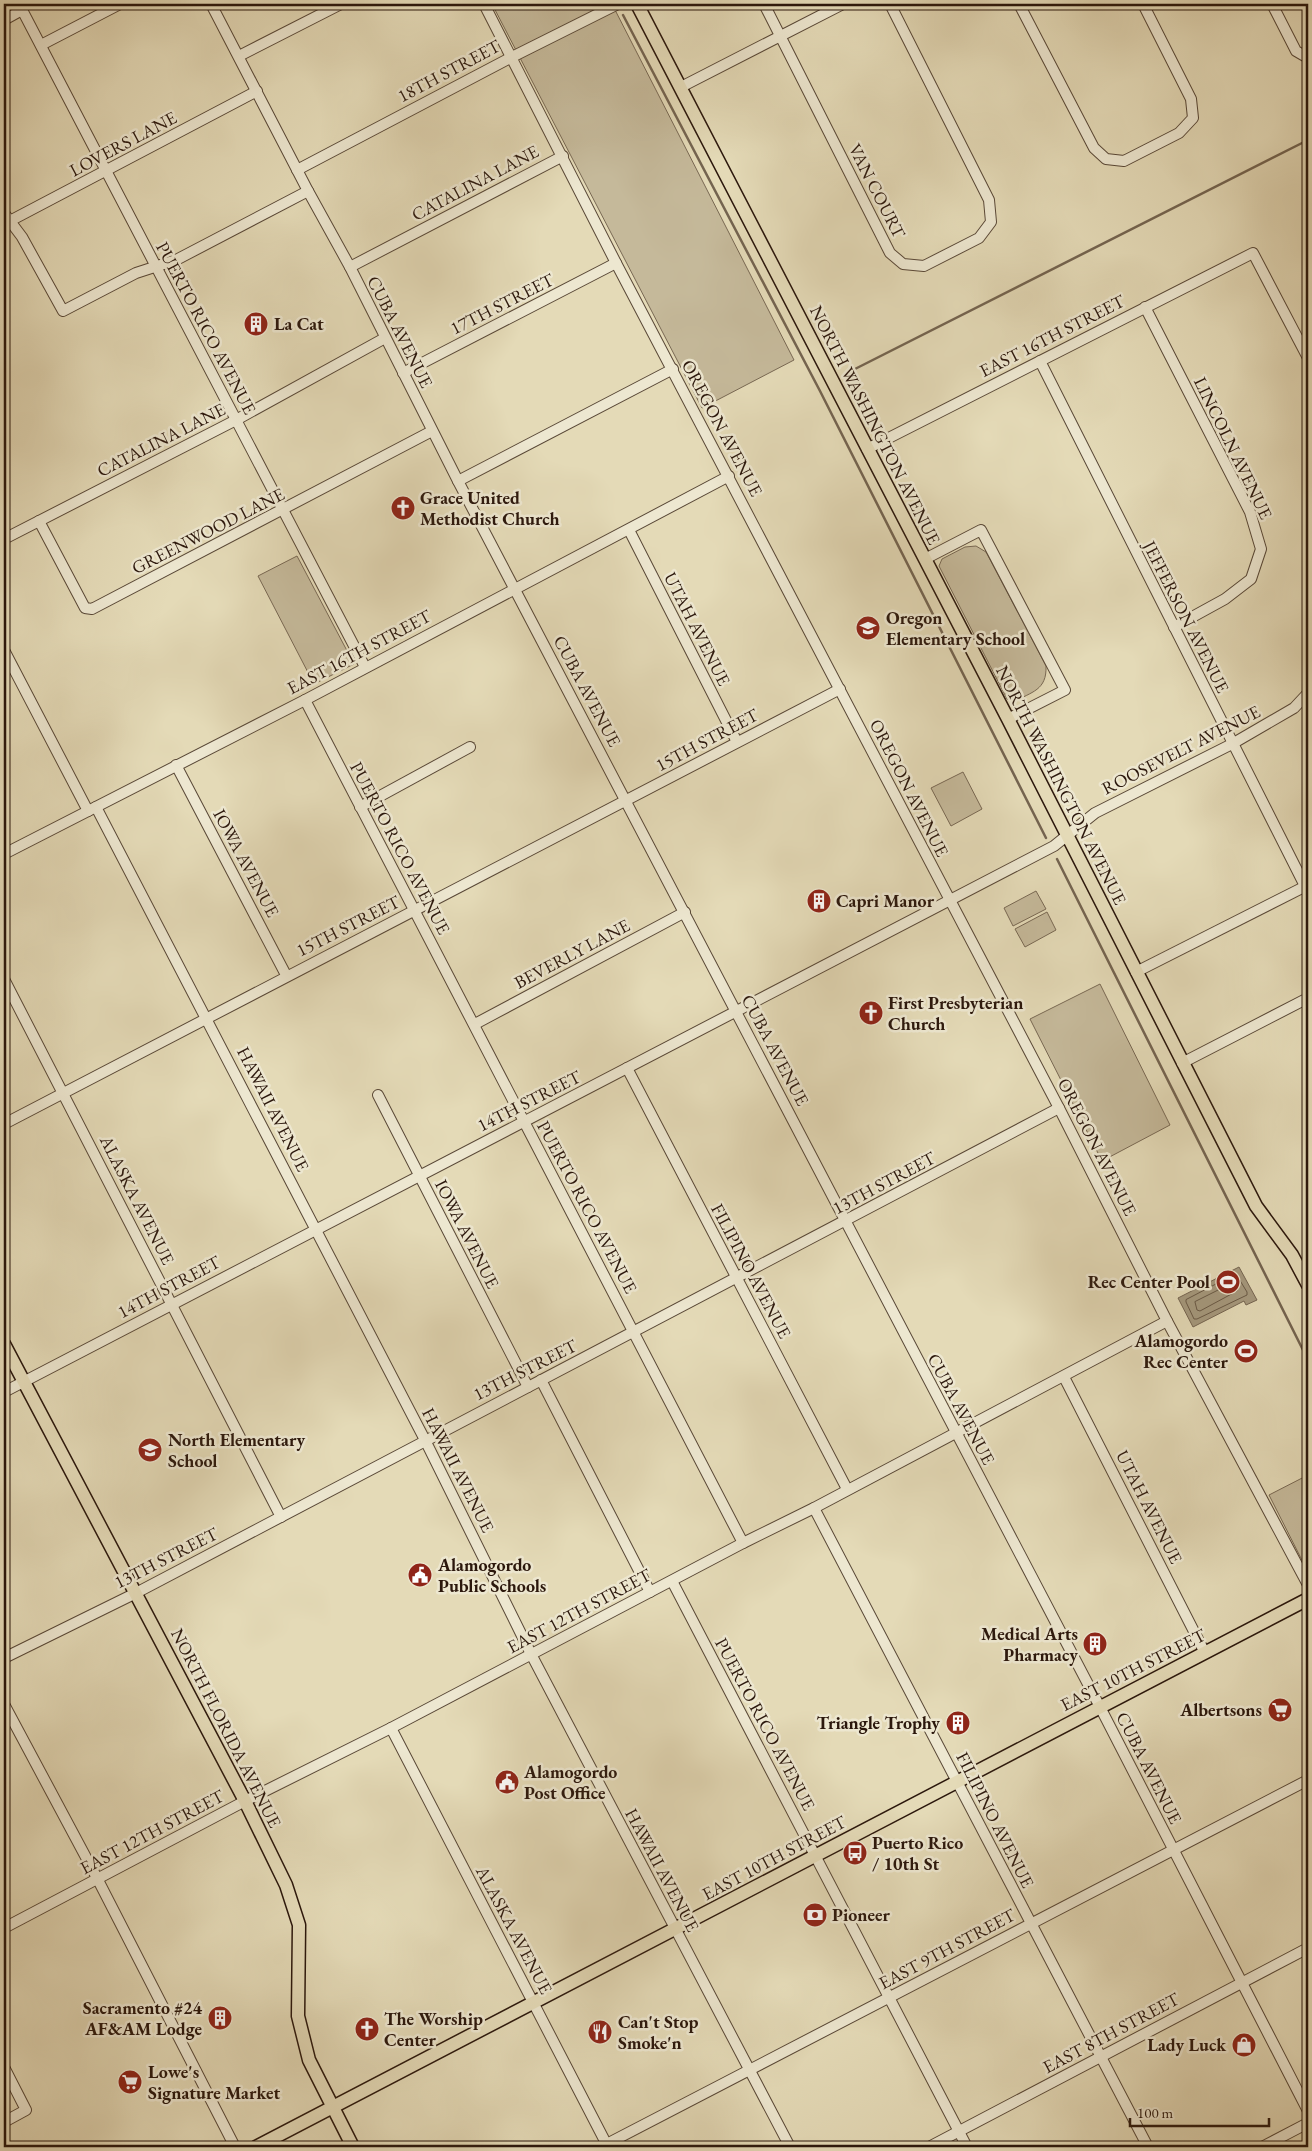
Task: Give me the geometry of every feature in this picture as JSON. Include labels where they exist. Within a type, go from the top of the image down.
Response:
[{"type":"main road","name":"NORTH WASHINGTON AVENUE","points":[[636,4],[681,87],[1008,719],[1256,1206],[1307,1279]]},
{"type":"main road","name":"NORTH FLORIDA AVENUE","points":[[4,1344],[245,1801],[286,1885],[299,1925],[298,2016],[309,2060],[354,2147]]},
{"type":"main road","name":"EAST 10TH STREET","points":[[256,2147],[1308,1599]]},
{"type":"street","points":[[41,45],[120,4]]},
{"type":"street","name":"CUBA AVENUE","points":[[211,4],[308,192],[350,267],[458,481],[1100,1707],[1308,2111]]},
{"type":"street","points":[[239,56],[341,4]]},
{"type":"street","name":"OREGON AVENUE","points":[[484,4],[616,263],[1059,1108],[1167,1321],[1308,1586]]},
{"type":"street","name":"18TH STREET","points":[[298,170],[512,56],[618,4]]},
{"type":"street","name":"VAN COURT","points":[[764,4],[890,252],[903,264],[924,266],[979,238],[991,222],[989,200],[890,4]]},
{"type":"street","points":[[681,87],[842,4]]},
{"type":"street","points":[[1019,4],[1094,148],[1106,159],[1124,161],[1180,133],[1194,118],[1191,99],[1143,4]]},
{"type":"street","points":[[1272,4],[1296,52],[1308,58]]},
{"type":"street","points":[[4,20],[21,7]]},
{"type":"street","name":"PUERTO RICO AVENUE","points":[[21,7],[155,266],[285,510],[365,667]]},
{"type":"street","name":"LOVERS LANE","points":[[6,220],[107,171],[257,90]]},
{"type":"street","name":"CATALINA LANE","points":[[350,267],[563,156]]},
{"type":"street","points":[[6,220],[22,237],[52,295],[63,311],[155,266],[176,260],[308,192]]},
{"type":"street","name":"EAST 16TH STREET","points":[[867,449],[1253,253],[1308,358]]},
{"type":"street","name":"17TH STREET","points":[[403,373],[616,263]]},
{"type":"street","name":"LINCOLN AVENUE","points":[[1145,307],[1250,512],[1261,549],[1251,579],[1225,599],[1174,627]]},
{"type":"street","name":"CATALINA LANE","points":[[4,539],[236,420],[385,338]]},
{"type":"street","name":"JEFFERSON AVENUE","points":[[1040,361],[1232,744],[1307,885]]},
{"type":"street","points":[[458,481],[673,369]]},
{"type":"street","name":"GREENWOOD LANE","points":[[39,521],[85,608],[92,609],[285,510],[432,431]]},
{"type":"street","name":"EAST 16TH STREET","points":[[4,854],[305,700],[729,476]]},
{"type":"street","name":"UTAH AVENUE","points":[[629,530],[737,742]]},
{"type":"street","points":[[924,559],[981,530],[1065,690],[1008,719]]},
{"type":"street","name":"HAWAII AVENUE","points":[[4,650],[208,1018],[425,1440],[531,1654],[790,2147]]},
{"type":"street","name":"15TH STREET","points":[[4,1124],[208,1018],[286,975],[415,911],[840,689]]},
{"type":"street","name":"ROOSEVELT AVENUE","points":[[1068,836],[1094,813],[1232,744],[1294,708],[1308,693]]},
{"type":"street","name":"PUERTO RICO AVENUE","points":[[305,700],[743,1543]]},
{"type":"street","points":[[360,807],[470,747]]},
{"type":"street","name":"IOWA AVENUE","points":[[176,765],[286,975]]},
{"type":"street","name":"14TH STREET","points":[[4,1392],[1054,846],[1068,836]]},
{"type":"street","points":[[1136,972],[1307,885]]},
{"type":"street","name":"BEVERLY LANE","points":[[475,1024],[685,912]]},
{"type":"street","name":"ALASKA AVENUE","points":[[4,979],[282,1517]]},
{"type":"street","points":[[1182,1063],[1307,1003]]},
{"type":"street","name":"FILIPINO AVENUE","points":[[627,1068],[847,1489]]},
{"type":"street","name":"IOWA AVENUE","points":[[378,1094],[528,1387]]},
{"type":"street","name":"13TH STREET","points":[[4,1658],[136,1593],[282,1517],[425,1440],[634,1333],[1059,1108]]},
{"type":"street","name":"EAST 12TH STREET","points":[[4,1928],[245,1801],[391,1728],[743,1543],[814,1508],[1167,1321]]},
{"type":"street","name":"UTAH AVENUE","points":[[1064,1377],[1205,1653]]},
{"type":"street","points":[[541,1380],[650,1592]]},
{"type":"street","name":"FILIPINO AVENUE","points":[[814,1508],[1148,2147]]},
{"type":"street","name":"PUERTO RICO AVENUE","points":[[672,1581],[967,2147]]},
{"type":"street","points":[[4,1704],[97,1878],[235,2147]]},
{"type":"street","name":"ALASKA AVENUE","points":[[391,1728],[606,2146]]},
{"type":"street","name":"EAST 9TH STREET","points":[[606,2146],[1308,1780]]},
{"type":"street","name":"EAST 8TH STREET","points":[[929,2147],[1308,1948]]},
{"type":"street","points":[[4,2067],[26,2110],[4,2122]]},
{"type":"street","points":[[1262,2147],[1308,2123]]},
{"type":"shaded area","points":[[492,4],[612,4],[794,360],[702,408]]},
{"type":"shaded area","points":[[976,546],[986,552],[1046,666],[1046,674],[1041,685],[1032,693],[1013,702],[1007,699],[939,566],[942,559],[965,547]]},
{"type":"shaded area","points":[[297,556],[354,664],[314,684],[258,576]]},
{"type":"shaded area","points":[[963,772],[982,809],[951,826],[931,788]]},
{"type":"shaded area","points":[[1036,891],[1046,909],[1013,926],[1004,908]]},
{"type":"shaded area","points":[[1047,912],[1056,930],[1025,947],[1015,929]]},
{"type":"shaded area","points":[[1100,984],[1170,1125],[1102,1161],[1030,1019]]},
{"type":"shaded area","points":[[1308,1475],[1308,1572],[1269,1495]]},
{"type":"water","name":"Rec Center Pool","points":[[1239,1267],[1257,1300],[1246,1305],[1244,1301],[1193,1327],[1178,1298]]},
{"type":"waterway","points":[[623,15],[820,391],[1046,838]]},
{"type":"waterway","points":[[849,372],[1308,140]]},
{"type":"waterway","points":[[1057,859],[1308,1360]]},
{"type":"place","name":"La Cat","points":[[256,324]]},
{"type":"place","name":"Grace United Methodist Church","points":[[403,508]]},
{"type":"place","name":"Oregon Elementary School","points":[[868,628]]},
{"type":"place","name":"Capri Manor","points":[[819,901]]},
{"type":"place","name":"First Presbyterian Church","points":[[871,1013]]},
{"type":"place","name":"Rec Center Pool","points":[[1228,1282]]},
{"type":"place","name":"Alamogordo Rec Center","points":[[1246,1351]]},
{"type":"place","name":"North Elementary School","points":[[150,1450]]},
{"type":"place","name":"Alamogordo Public Schools","points":[[420,1575]]},
{"type":"place","name":"Medical Arts Pharmacy","points":[[1095,1644]]},
{"type":"place","name":"Albertsons","points":[[1280,1710]]},
{"type":"place","name":"Triangle Trophy","points":[[958,1723]]},
{"type":"place","name":"Alamogordo Post Office","points":[[507,1782]]},
{"type":"place","name":"Puerto Rico / 10th St","points":[[855,1853]]},
{"type":"place","name":"Pioneer","points":[[815,1915]]},
{"type":"place","name":"Sacramento #24 AF&AM Lodge","points":[[220,2018]]},
{"type":"place","name":"The Worship Center","points":[[367,2029]]},
{"type":"place","name":"Can't Stop Smoke'n","points":[[600,2032]]},
{"type":"place","name":"Lady Luck","points":[[1244,2045]]},
{"type":"place","name":"Lowe's Signature Market","points":[[130,2082]]}]
